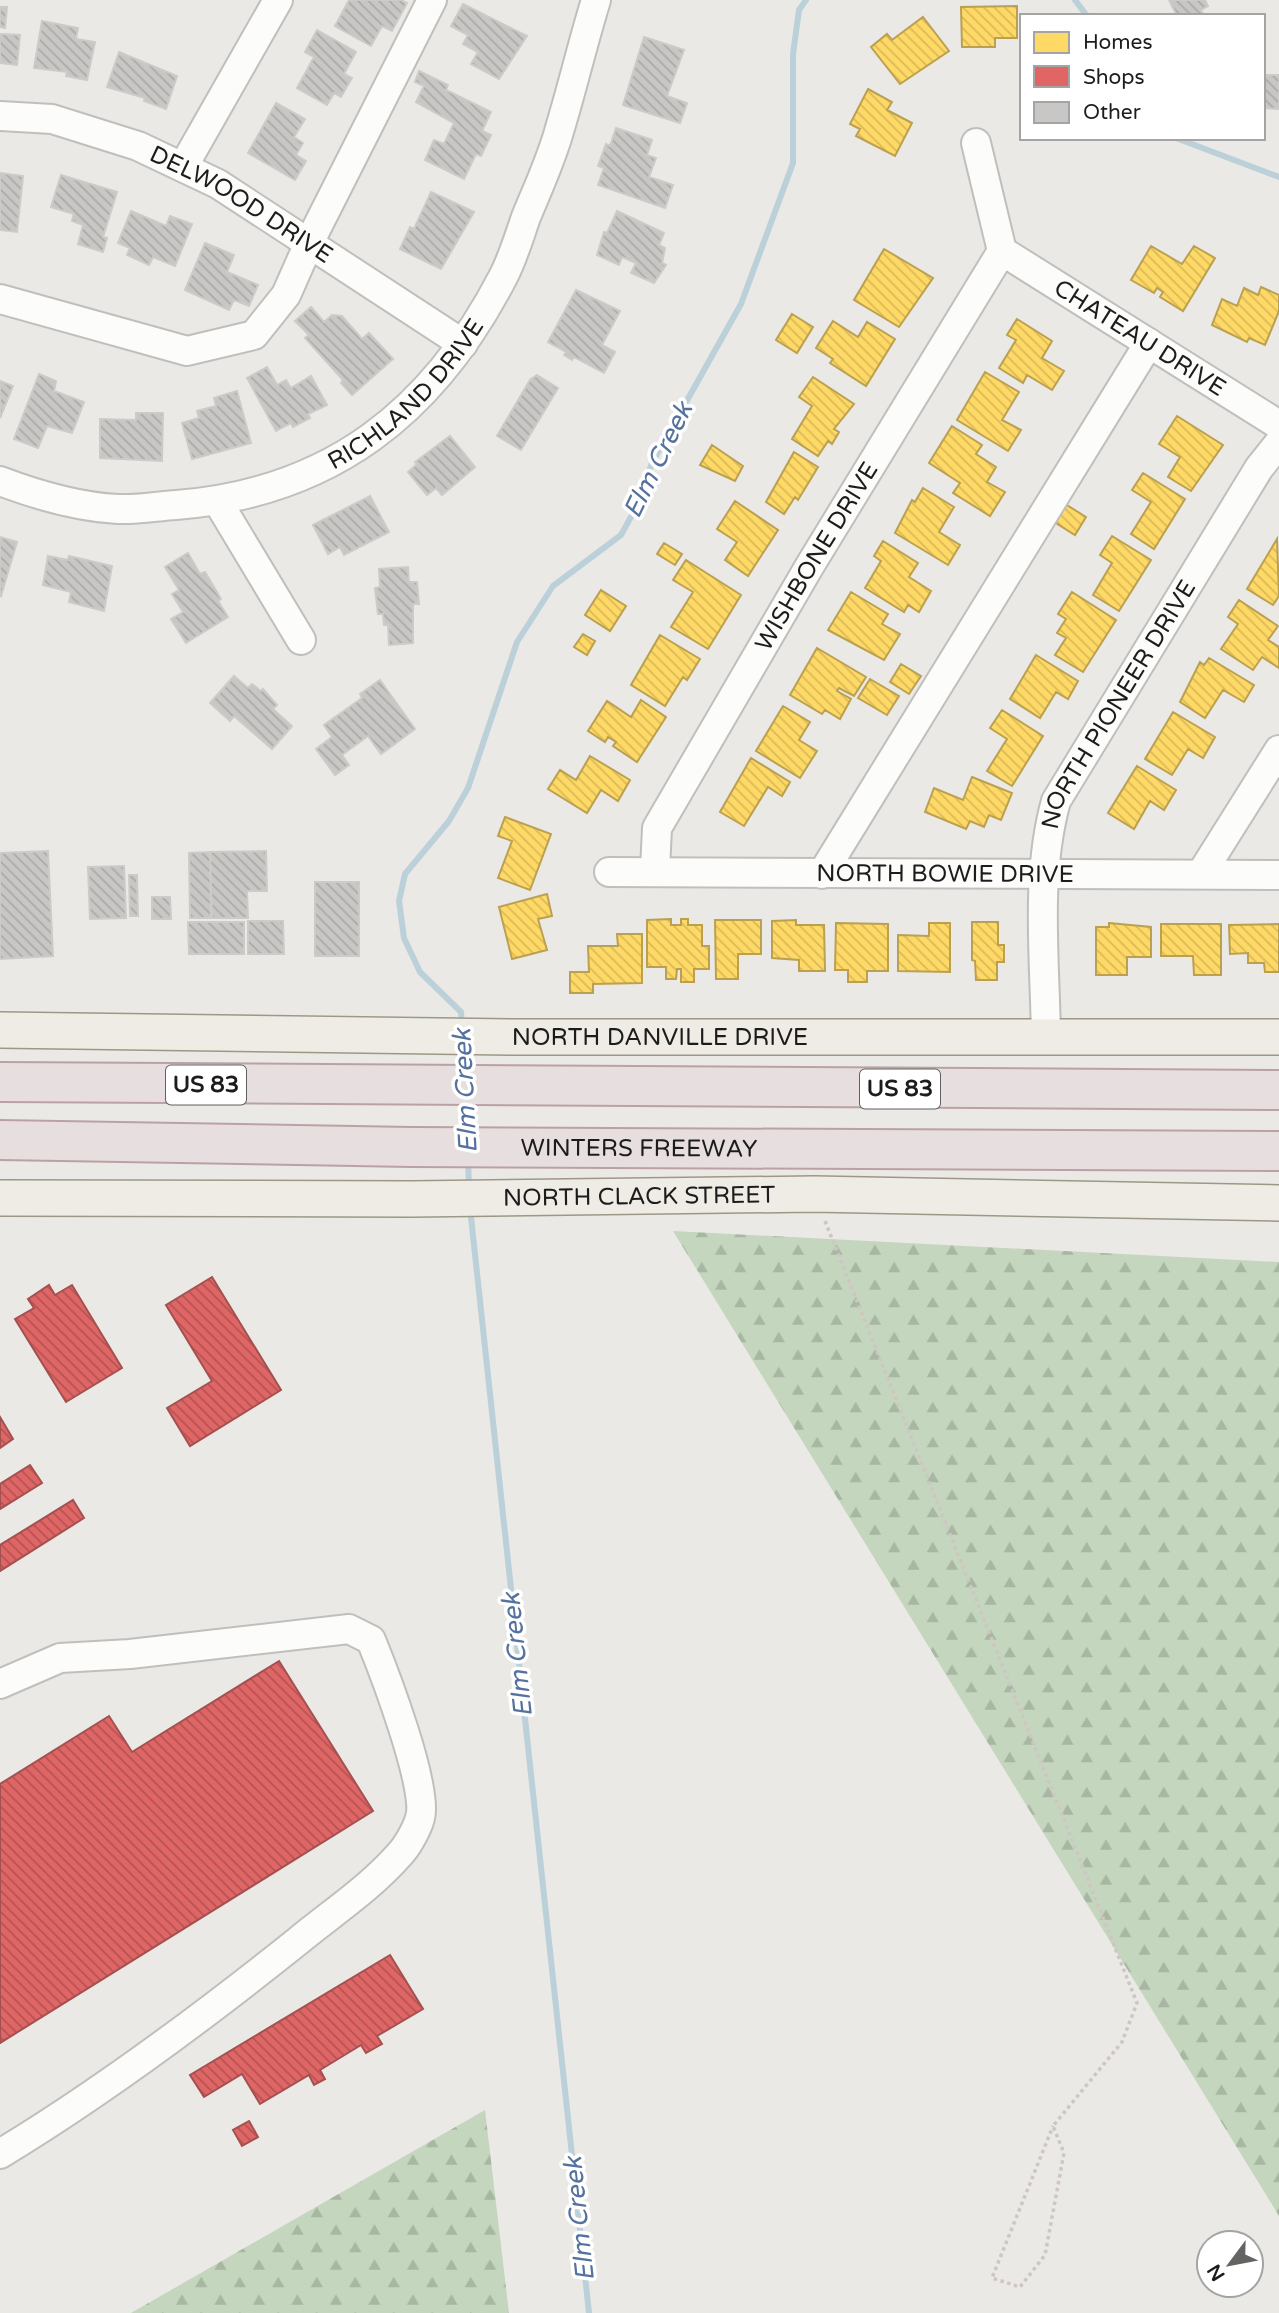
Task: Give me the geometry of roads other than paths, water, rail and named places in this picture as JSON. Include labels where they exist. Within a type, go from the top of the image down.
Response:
[{"type":"highway","name":"US 83","points":[[0,1083],[522,1088],[1279,1090]]},
{"type":"highway","name":"WINTERS FREEWAY","points":[[0,1140],[524,1148],[1279,1151]]},
{"type":"highway","points":[[0,1153],[94,1142]]},
{"type":"main road","name":"NORTH DANVILLE DRIVE","points":[[0,1030],[516,1037],[1279,1037]]},
{"type":"main road","name":"NORTH CLACK STREET","points":[[0,1198],[412,1199],[814,1194],[1279,1203]]},
{"type":"street","points":[[183,167],[278,0]]},
{"type":"street","points":[[0,299],[187,351],[254,335],[286,295],[309,243],[432,0]]},
{"type":"street","name":"RICHLAND DRIVE","points":[[0,481],[42,497],[118,509],[218,502],[299,478],[352,453],[388,425],[422,392],[463,344],[504,275],[560,128],[596,0]]},
{"type":"street","name":"DELWOOD DRIVE","points":[[0,116],[52,119],[138,146],[218,184],[463,344]]},
{"type":"street","points":[[976,143],[1002,251]]},
{"type":"street","name":"CHATEAU DRIVE","points":[[1002,251],[1279,425]]},
{"type":"street","name":"WISHBONE DRIVE","points":[[655,870],[657,828],[816,555],[1002,251]]},
{"type":"street","points":[[822,874],[1149,343]]},
{"type":"street","name":"NORTH PIONEER DRIVE","points":[[1046,1038],[1044,873],[1047,833],[1056,801],[1259,468],[1279,443]]},
{"type":"street","points":[[218,502],[301,640]]},
{"type":"street","points":[[1201,874],[1279,750]]},
{"type":"street","name":"NORTH BOWIE DRIVE","points":[[610,872],[655,870],[822,874],[1279,875]]},
{"type":"street","points":[[0,1684],[60,1658],[130,1654],[349,1629],[371,1640],[379,1659],[414,1764],[421,1816],[401,1853],[288,1949],[115,2079],[0,2154]]},
{"type":"waterway","name":"Elm Creek","points":[[462,1026],[461,1012],[420,972],[404,938],[399,901],[405,874],[449,821],[468,788],[517,642],[553,586],[621,535],[637,506],[652,463],[741,304],[793,163],[793,54],[799,10],[806,0]]},
{"type":"waterway","name":"Elm Creek","points":[[1075,0],[1086,14]]},
{"type":"waterway","name":"Elm Creek","points":[[1181,140],[1279,177]]},
{"type":"waterway","name":"Elm Creek","points":[[463,1047],[464,1072]]},
{"type":"waterway","name":"Elm Creek","points":[[465,1096],[467,1135]]},
{"type":"waterway","name":"Elm Creek","points":[[468,1159],[469,1187]]},
{"type":"waterway","name":"Elm Creek","points":[[470,1208],[589,2313]]}]
